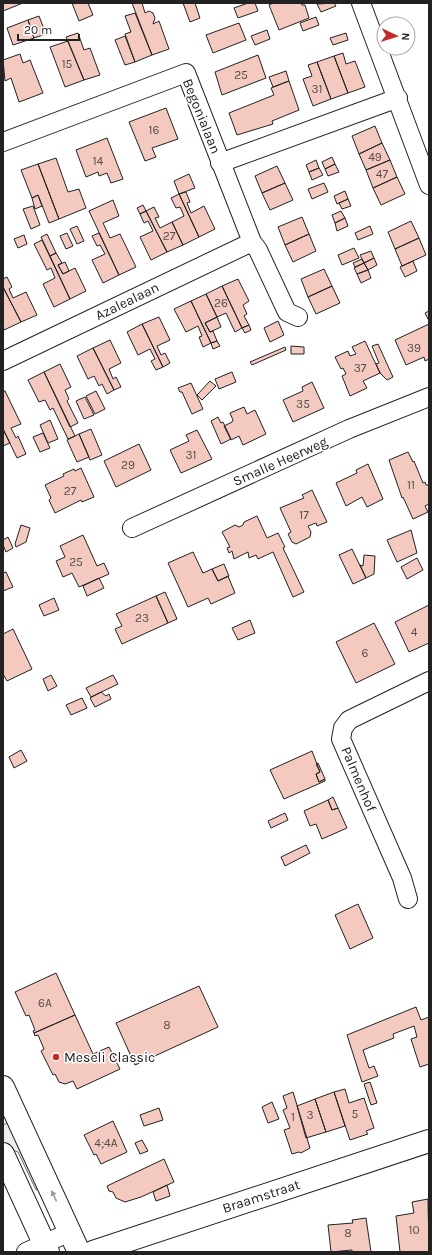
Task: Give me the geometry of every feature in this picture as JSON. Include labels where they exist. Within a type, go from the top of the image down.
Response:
[{"type":"street","points":[[361,3],[398,98],[429,185]]},
{"type":"street","name":"Begonialaan","points":[[3,142],[186,73],[220,164],[398,98]]},
{"type":"street","points":[[220,164],[252,242],[258,250],[287,312],[298,318]]},
{"type":"street","name":"Azalealaan","points":[[3,361],[252,242]]},
{"type":"street","name":"Smalle Heerweg","points":[[132,528],[349,429],[429,397]]},
{"type":"street","name":"Palmenhof","points":[[408,899],[402,878],[342,739],[343,728],[349,720],[429,681]]},
{"type":"street","points":[[3,1087],[79,1252]]},
{"type":"street","name":"Braamstraat","points":[[93,1252],[429,1141]]},
{"type":"street","points":[[3,1154],[39,1249],[70,1232]]},
{"type":"shaded area","points":[[12,1121],[43,1187],[36,1190],[18,1152],[5,1147],[3,1142],[3,1125]]},
{"type":"building","points":[[3,3],[23,3],[3,11]]},
{"type":"building","points":[[72,3],[88,3],[93,15],[79,21]]},
{"type":"building","points":[[132,3],[142,3],[145,13],[149,11],[153,13],[155,18],[153,24],[159,21],[169,49],[152,55]]},
{"type":"building","points":[[183,3],[195,3],[200,18],[190,22]]},
{"type":"building","points":[[248,3],[255,3],[258,11],[238,18],[234,8]]},
{"type":"building","points":[[273,3],[301,3],[302,5],[305,5],[309,18],[279,30],[269,5]]},
{"type":"building","points":[[334,3],[336,6],[321,12],[317,4]]},
{"type":"building","points":[[135,13],[152,55],[135,62],[125,34],[131,32],[125,16]]},
{"type":"building","points":[[39,16],[46,34],[34,38],[28,20]]},
{"type":"building","points":[[316,17],[319,25],[303,31],[300,23]]},
{"type":"building","points":[[28,20],[34,38],[13,45],[7,28]]},
{"type":"building","points":[[239,23],[246,40],[213,53],[206,35]]},
{"type":"building","points":[[267,30],[270,39],[255,45],[251,36]]},
{"type":"building","points":[[78,33],[84,50],[90,48],[100,75],[84,80],[66,37]]},
{"type":"building","points":[[346,33],[348,40],[333,45],[330,38]]},
{"type":"building","points":[[125,36],[135,62],[125,65],[115,40]]},
{"type":"building","points":[[68,41],[84,80],[65,87],[50,47]]},
{"type":"building","points":[[343,53],[346,64],[355,61],[365,87],[348,93],[334,56]]},
{"type":"building","points":[[20,54],[23,63],[30,60],[43,93],[19,102],[11,78],[5,81],[3,60]]},
{"type":"building","points":[[258,55],[266,78],[222,95],[215,72]]},
{"type":"building","points":[[334,56],[348,93],[331,99],[317,62]]},
{"type":"building","points":[[317,62],[331,99],[313,106],[303,79],[312,76],[308,65]]},
{"type":"building","points":[[286,71],[289,81],[273,87],[269,77]]},
{"type":"building","points":[[289,81],[299,110],[272,121],[273,124],[237,135],[229,113],[274,95],[271,88]]},
{"type":"building","points":[[166,108],[178,139],[152,148],[156,157],[145,161],[129,122]]},
{"type":"building","points":[[375,126],[382,143],[359,154],[352,136]]},
{"type":"building","points":[[107,138],[123,179],[111,183],[107,173],[99,176],[98,172],[86,177],[76,150]]},
{"type":"building","points":[[382,143],[390,160],[366,170],[359,154]]},
{"type":"building","points":[[332,157],[335,164],[325,169],[322,162]]},
{"type":"building","points":[[56,158],[68,192],[79,189],[86,208],[59,219],[38,164]]},
{"type":"building","points":[[316,160],[319,168],[309,172],[306,165]]},
{"type":"building","points":[[390,160],[397,177],[373,188],[366,170]]},
{"type":"building","points":[[38,164],[59,219],[49,223],[38,195],[32,198],[21,170]]},
{"type":"building","points":[[335,164],[339,172],[328,176],[325,169]]},
{"type":"building","points":[[277,166],[285,183],[262,193],[255,176]]},
{"type":"building","points":[[319,168],[323,175],[312,180],[309,172]]},
{"type":"building","points":[[189,174],[195,188],[179,194],[174,181]]},
{"type":"building","points":[[397,177],[405,194],[381,205],[373,188]]},
{"type":"building","points":[[285,183],[293,200],[270,210],[262,193]]},
{"type":"building","points":[[324,183],[328,192],[312,199],[308,189]]},
{"type":"building","points":[[345,191],[348,199],[337,204],[334,196]]},
{"type":"building","points":[[186,192],[190,202],[187,203],[191,213],[204,206],[215,229],[199,237],[179,194]]},
{"type":"building","points":[[179,194],[199,237],[183,245],[172,222],[184,216],[180,207],[176,208],[171,198]]},
{"type":"building","points":[[38,195],[42,206],[35,209],[32,198]]},
{"type":"building","points":[[348,199],[351,206],[342,209],[339,203]]},
{"type":"building","points":[[113,200],[119,216],[103,223],[110,238],[120,234],[136,267],[119,275],[89,211]]},
{"type":"building","points":[[143,205],[146,211],[140,214],[137,208]]},
{"type":"building","points":[[33,206],[40,225],[31,229],[23,209]]},
{"type":"building","points":[[154,207],[159,217],[155,218],[160,228],[172,222],[183,245],[167,252],[146,211]]},
{"type":"building","points":[[146,211],[167,252],[151,260],[140,237],[153,231],[148,221],[144,223],[140,214]]},
{"type":"building","points":[[341,211],[345,218],[335,223],[332,215]]},
{"type":"building","points":[[302,217],[309,234],[285,245],[278,227]]},
{"type":"building","points":[[345,218],[348,226],[337,231],[335,223]]},
{"type":"building","points":[[411,221],[419,238],[395,249],[388,232]]},
{"type":"building","points":[[77,226],[84,241],[77,244],[70,229]]},
{"type":"building","points":[[370,226],[373,234],[358,240],[355,233]]},
{"type":"building","points":[[67,233],[73,246],[66,249],[60,236]]},
{"type":"building","points":[[99,233],[119,275],[103,283],[92,260],[105,254],[100,245],[97,246],[92,236]]},
{"type":"building","points":[[47,234],[56,253],[50,256],[41,237]]},
{"type":"building","points":[[309,234],[316,251],[293,262],[285,245]]},
{"type":"building","points":[[24,235],[27,244],[18,248],[14,239]]},
{"type":"building","points":[[419,238],[426,255],[402,266],[395,249]]},
{"type":"building","points":[[42,240],[70,299],[54,307],[43,284],[55,278],[51,268],[47,270],[34,244]]},
{"type":"building","points":[[354,248],[359,258],[342,265],[338,255]]},
{"type":"building","points":[[371,251],[374,258],[364,263],[360,255]]},
{"type":"building","points":[[56,253],[62,263],[58,265],[63,274],[75,268],[86,291],[70,299],[50,256]]},
{"type":"building","points":[[374,258],[377,265],[368,270],[364,263]]},
{"type":"building","points":[[362,259],[364,263],[355,267],[353,263]]},
{"type":"building","points":[[413,261],[417,271],[405,277],[400,267]]},
{"type":"building","points":[[65,262],[69,271],[63,274],[58,265]]},
{"type":"building","points":[[364,263],[368,270],[357,274],[354,268]]},
{"type":"building","points":[[324,269],[332,286],[308,297],[301,279]]},
{"type":"building","points":[[368,270],[371,278],[361,283],[357,274]]},
{"type":"building","points":[[7,277],[12,287],[9,289],[13,298],[26,292],[37,315],[21,322],[3,287],[3,279]]},
{"type":"building","points":[[238,279],[249,301],[243,305],[247,314],[244,316],[249,325],[242,328],[222,286]]},
{"type":"building","points":[[222,286],[242,328],[235,332],[226,313],[217,317],[206,294]]},
{"type":"building","points":[[332,286],[340,303],[316,314],[308,297]]},
{"type":"building","points":[[3,287],[21,322],[4,330],[3,327]]},
{"type":"building","points":[[206,294],[217,317],[205,323],[210,332],[213,331],[217,341],[211,343],[191,301]]},
{"type":"building","points":[[191,301],[211,343],[203,347],[199,337],[202,336],[198,326],[186,332],[174,309]]},
{"type":"building","points":[[429,311],[429,321],[425,313]]},
{"type":"building","points":[[159,317],[170,340],[157,346],[161,355],[165,353],[170,363],[163,367],[142,324]]},
{"type":"building","points":[[217,317],[221,327],[210,332],[205,323]]},
{"type":"building","points":[[278,321],[284,335],[270,342],[264,328]]},
{"type":"building","points":[[142,324],[163,367],[156,370],[151,361],[155,359],[150,349],[138,355],[127,332]]},
{"type":"building","points":[[429,324],[429,359],[425,361],[424,357],[406,365],[395,340]]},
{"type":"building","points":[[249,325],[251,330],[245,333],[242,328]]},
{"type":"building","points":[[110,340],[121,363],[109,369],[113,379],[116,377],[121,387],[114,390],[93,348]]},
{"type":"building","points":[[217,341],[220,346],[213,349],[211,343]]},
{"type":"building","points":[[365,341],[380,373],[363,381],[367,388],[350,396],[342,376],[346,374],[343,368],[341,369],[335,357],[348,351],[350,356],[356,354],[352,347]]},
{"type":"building","points":[[378,344],[393,377],[387,380],[380,373],[376,364],[379,363],[372,346]]},
{"type":"building","points":[[291,346],[304,347],[304,354],[291,354]]},
{"type":"building","points":[[285,347],[286,350],[252,365],[250,362]]},
{"type":"building","points":[[93,348],[114,390],[107,394],[102,384],[99,386],[94,376],[88,379],[77,356]]},
{"type":"building","points":[[60,364],[71,387],[65,390],[69,399],[67,401],[78,423],[70,427],[44,372]]},
{"type":"building","points":[[44,372],[75,436],[68,439],[53,408],[50,410],[45,400],[39,402],[28,380]]},
{"type":"building","points":[[232,372],[236,382],[219,389],[215,379]]},
{"type":"building","points":[[210,381],[216,386],[202,400],[197,395]]},
{"type":"building","points":[[312,382],[324,408],[293,422],[283,400],[303,391],[302,387]]},
{"type":"building","points":[[191,383],[203,409],[192,414],[182,392],[180,392],[178,388]]},
{"type":"building","points":[[3,391],[5,391],[21,424],[11,428],[16,438],[18,436],[26,454],[17,458],[3,429]]},
{"type":"building","points":[[96,391],[105,409],[95,414],[86,396]]},
{"type":"building","points":[[85,397],[94,415],[84,419],[76,401]]},
{"type":"building","points":[[244,407],[247,414],[255,410],[266,434],[243,445],[239,436],[231,440],[224,426],[233,420],[230,413]]},
{"type":"building","points":[[218,417],[221,423],[223,422],[231,439],[221,444],[211,421]]},
{"type":"building","points":[[50,420],[58,439],[48,443],[40,425]]},
{"type":"building","points":[[3,429],[10,443],[3,446]]},
{"type":"building","points":[[91,429],[102,455],[90,460],[79,434]]},
{"type":"building","points":[[197,430],[212,459],[181,473],[170,450],[189,441],[186,435]]},
{"type":"building","points":[[43,433],[50,448],[40,452],[33,437]]},
{"type":"building","points":[[79,434],[89,457],[77,462],[67,440]]},
{"type":"building","points":[[139,444],[151,470],[116,487],[104,461]]},
{"type":"building","points":[[408,452],[413,462],[414,461],[423,483],[425,482],[426,485],[429,485],[429,504],[425,506],[428,512],[413,519],[403,497],[402,498],[389,460]]},
{"type":"building","points":[[368,464],[383,499],[367,507],[362,497],[346,506],[336,483],[357,473],[356,470]]},
{"type":"building","points":[[81,468],[94,497],[82,502],[81,500],[55,513],[49,500],[51,498],[45,485],[64,476],[63,474],[74,469],[75,471]]},
{"type":"building","points":[[312,490],[327,522],[317,526],[316,523],[308,526],[311,532],[310,537],[296,544],[292,542],[288,534],[291,532],[280,508],[304,498],[302,495]]},
{"type":"building","points":[[257,516],[267,538],[278,533],[285,547],[283,548],[304,592],[293,597],[273,552],[258,559],[256,555],[249,558],[248,552],[234,559],[232,551],[229,553],[227,548],[230,547],[222,532],[235,525],[239,527],[243,525],[244,522]]},
{"type":"building","points":[[21,525],[30,528],[26,542],[16,547],[15,544]]},
{"type":"building","points":[[411,530],[417,553],[397,562],[387,540]]},
{"type":"building","points":[[83,535],[97,566],[104,563],[109,574],[79,587],[72,573],[63,577],[56,561],[65,557],[60,546]]},
{"type":"building","points":[[8,537],[13,548],[6,552],[3,545],[3,540]]},
{"type":"building","points":[[352,549],[366,578],[353,584],[339,555]]},
{"type":"building","points":[[193,552],[203,573],[212,569],[218,581],[228,576],[235,593],[211,604],[208,598],[188,607],[168,563]]},
{"type":"building","points":[[364,555],[375,556],[374,574],[366,578],[360,565],[363,566]]},
{"type":"building","points":[[417,558],[423,570],[407,579],[401,567]]},
{"type":"building","points":[[224,564],[229,576],[218,581],[212,569]]},
{"type":"building","points":[[6,572],[13,587],[3,591],[3,573]]},
{"type":"building","points":[[99,578],[104,588],[87,596],[83,586]]},
{"type":"building","points":[[165,592],[177,619],[168,623],[156,596]]},
{"type":"building","points":[[156,596],[168,623],[122,644],[115,629],[122,626],[116,614]]},
{"type":"building","points":[[54,598],[59,610],[44,616],[39,605]]},
{"type":"building","points":[[429,605],[429,643],[409,652],[395,622]]},
{"type":"building","points":[[250,620],[255,633],[238,640],[232,628]]},
{"type":"building","points":[[374,623],[395,664],[356,683],[336,642]]},
{"type":"building","points":[[13,629],[32,669],[7,681],[3,674],[3,634]]},
{"type":"building","points":[[51,675],[57,686],[48,691],[43,679]]},
{"type":"building","points":[[113,675],[118,684],[91,697],[86,688]]},
{"type":"building","points":[[101,692],[106,696],[109,694],[111,699],[95,707],[90,698]]},
{"type":"building","points":[[82,698],[87,708],[71,715],[66,705]]},
{"type":"building","points":[[21,750],[27,761],[14,768],[9,757]]},
{"type":"building","points":[[312,751],[320,772],[316,774],[319,782],[325,779],[325,781],[284,799],[270,770]]},
{"type":"building","points":[[318,763],[325,779],[319,782],[316,774],[320,772],[316,764]]},
{"type":"building","points":[[333,797],[338,808],[332,810],[328,800]]},
{"type":"building","points":[[328,800],[332,810],[338,808],[347,828],[322,839],[316,824],[310,826],[304,811]]},
{"type":"building","points":[[285,813],[288,820],[271,828],[268,821]]},
{"type":"building","points":[[306,845],[310,853],[285,866],[281,857]]},
{"type":"building","points":[[358,904],[373,938],[350,949],[335,915]]},
{"type":"building","points":[[56,973],[75,1015],[34,1033],[33,1031],[35,1030],[29,1015],[26,1016],[15,992]]},
{"type":"building","points":[[199,986],[218,1027],[135,1065],[116,1023]]},
{"type":"building","points":[[416,1007],[421,1020],[429,1017],[429,1064],[420,1067],[411,1039],[417,1037],[414,1026],[393,1034],[394,1038],[363,1050],[369,1068],[374,1066],[378,1076],[362,1082],[347,1035]]},
{"type":"building","points":[[75,1015],[93,1054],[109,1047],[120,1069],[77,1089],[73,1081],[65,1084],[59,1082],[55,1074],[53,1075],[41,1051],[44,1049],[38,1035],[35,1036],[34,1033]]},
{"type":"building","points":[[370,1082],[377,1103],[371,1105],[364,1084]]},
{"type":"building","points":[[345,1089],[349,1103],[364,1098],[374,1128],[366,1131],[368,1134],[350,1140],[334,1092]]},
{"type":"building","points":[[293,1092],[310,1148],[301,1153],[299,1152],[292,1154],[284,1130],[290,1128],[283,1110],[287,1108],[283,1096]]},
{"type":"building","points":[[334,1092],[345,1126],[326,1132],[315,1099]]},
{"type":"building","points":[[315,1099],[326,1132],[306,1138],[297,1106]]},
{"type":"building","points":[[272,1102],[279,1119],[268,1123],[262,1107]]},
{"type":"building","points":[[159,1108],[163,1120],[144,1126],[140,1115]]},
{"type":"building","points":[[113,1121],[127,1152],[101,1164],[96,1154],[94,1155],[84,1135]]},
{"type":"building","points":[[142,1140],[148,1151],[140,1154],[135,1143]]},
{"type":"building","points":[[164,1159],[174,1182],[141,1197],[125,1202],[116,1198],[113,1192],[109,1191],[107,1186]]},
{"type":"building","points":[[167,1185],[170,1196],[156,1201],[153,1192]]},
{"type":"building","points":[[428,1199],[429,1252],[400,1252],[396,1216],[414,1213],[412,1202]]},
{"type":"building","points":[[366,1218],[371,1252],[352,1252],[352,1250],[331,1252],[328,1225],[353,1223],[352,1220]]},
{"type":"place","name":"Meseli Classic","points":[[56,1057]]}]
